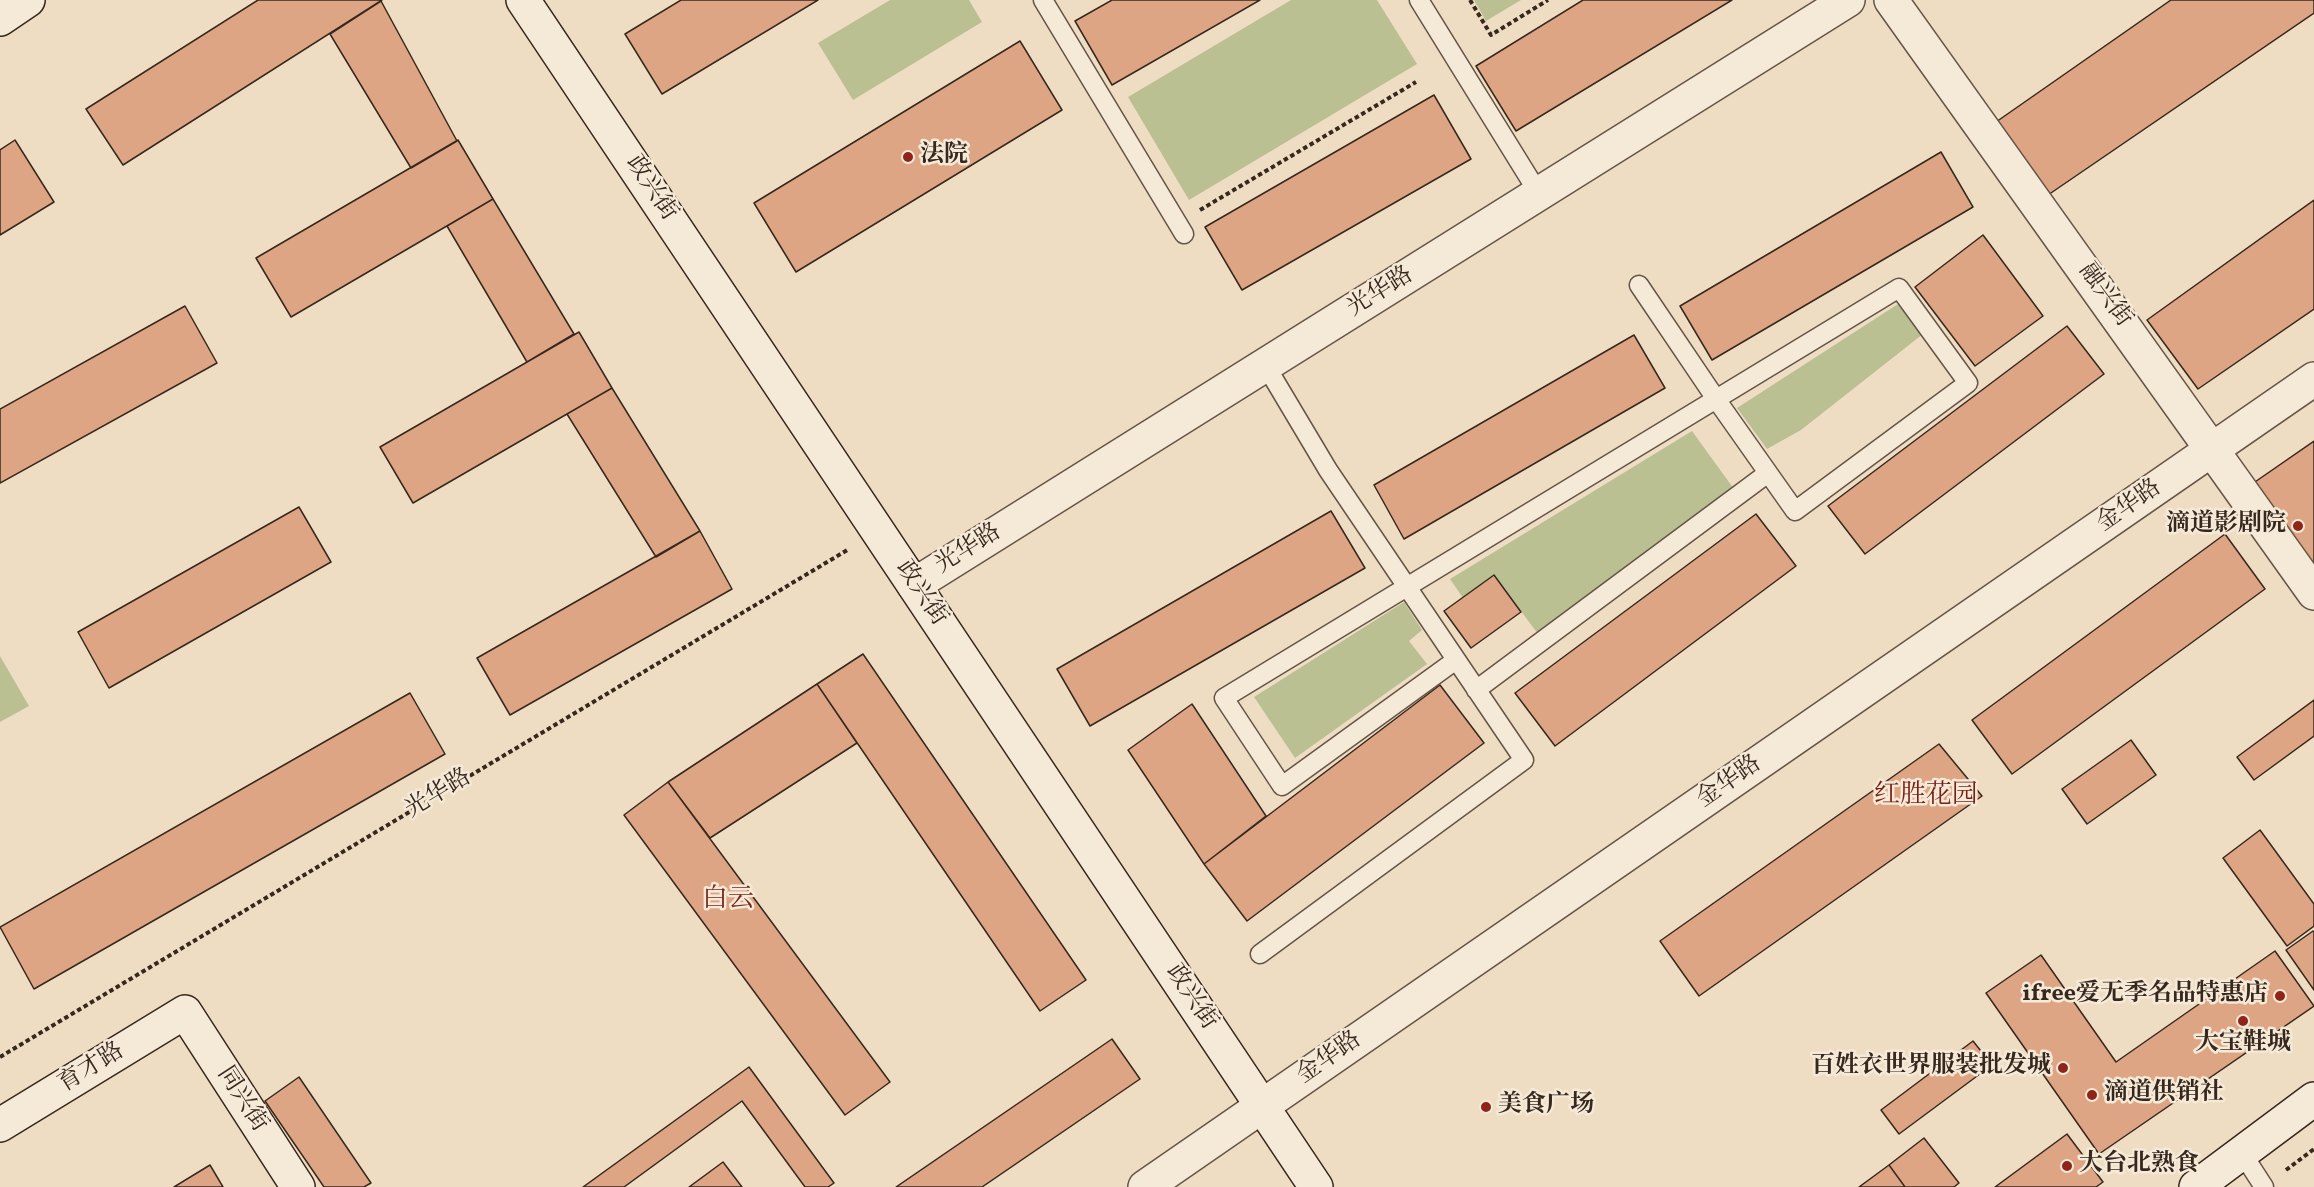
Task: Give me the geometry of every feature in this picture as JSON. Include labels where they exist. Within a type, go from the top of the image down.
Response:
[{"type":"street","points":[[0,19],[28,0]]},
{"type":"street","name":"政兴街","points":[[523,0],[1316,1187]]},
{"type":"street","name":"光华路","points":[[914,585],[1848,0]]},
{"type":"street","name":"融兴街","points":[[1891,0],[2214,449],[2314,593]]},
{"type":"street","name":"金华路","points":[[1145,1187],[2314,379]]},
{"type":"street","name":"育才路","points":[[0,1125],[184,1012]]},
{"type":"street","name":"同兴街","points":[[184,1012],[298,1187]]},
{"type":"street","points":[[2196,1187],[2314,1099]]},
{"type":"lane","points":[[1043,0],[1181,229]]},
{"type":"lane","points":[[1419,0],[1539,194]]},
{"type":"lane","points":[[1456,660],[1282,786],[1224,698],[1716,399],[1899,288],[1968,383],[1795,511],[1716,399],[1640,285]]},
{"type":"lane","points":[[1260,954],[1524,760],[1328,470],[1266,366]]},
{"type":"lane","points":[[1476,690],[1768,472]]},
{"type":"lane","points":[[2242,1153],[2264,1187]]},
{"type":"path","points":[[1470,0],[1491,35],[1548,0]]},
{"type":"path","points":[[1181,229],[1416,82]]},
{"type":"path","name":"光华路","points":[[0,1057],[878,531]]},
{"type":"path","points":[[2264,1187],[2314,1149]]},
{"type":"green space","points":[[890,0],[969,0],[982,22],[853,100],[818,43]]},
{"type":"green space","points":[[1291,0],[1377,0],[1417,64],[1189,200],[1128,97]]},
{"type":"green space","points":[[1474,0],[1521,0],[1486,21]]},
{"type":"green space","points":[[1898,304],[1923,334],[1801,430],[1767,449],[1737,408]]},
{"type":"green space","points":[[1692,431],[1734,489],[1538,634],[1494,575],[1463,598],[1450,579]]},
{"type":"green space","points":[[1404,602],[1422,630],[1409,641],[1427,664],[1295,758],[1254,697]]},
{"type":"green space","points":[[0,656],[29,706],[0,722]]},
{"type":"building","points":[[258,0],[382,0],[123,165],[86,109]]},
{"type":"building","points":[[681,0],[818,0],[662,94],[625,34]]},
{"type":"building","points":[[1112,0],[1260,0],[1112,85],[1075,21]]},
{"type":"building","points":[[1583,0],[1732,0],[1516,131],[1476,66]]},
{"type":"building","points":[[2171,0],[2314,0],[2314,13],[2048,195],[1996,122]]},
{"type":"building","points":[[381,1],[457,141],[411,168],[330,34]]},
{"type":"building","name":"法院","points":[[1020,41],[1062,110],[796,272],[754,203]]},
{"type":"building","points":[[1434,95],[1471,159],[1242,290],[1205,227]]},
{"type":"building","points":[[15,140],[54,202],[0,235],[0,150]]},
{"type":"building","points":[[458,140],[493,199],[291,317],[256,258]]},
{"type":"building","points":[[1941,152],[1973,207],[1712,360],[1680,306]]},
{"type":"building","points":[[493,199],[574,334],[527,362],[447,226]]},
{"type":"building","points":[[2314,200],[2314,309],[2198,389],[2147,320]]},
{"type":"building","points":[[1983,235],[2043,316],[1975,366],[1915,287]]},
{"type":"building","points":[[185,306],[217,363],[0,483],[0,409]]},
{"type":"building","points":[[2067,326],[2104,374],[1865,554],[1828,506]]},
{"type":"building","points":[[579,332],[612,388],[413,503],[380,447]]},
{"type":"building","points":[[1634,335],[1665,388],[1404,539],[1374,485]]},
{"type":"building","points":[[612,388],[700,531],[656,557],[567,414]]},
{"type":"building","name":"滴道影剧院","points":[[2314,441],[2314,567],[2252,484]]},
{"type":"building","points":[[299,507],[331,562],[109,688],[78,632]]},
{"type":"building","points":[[1331,511],[1365,568],[1090,726],[1057,669]]},
{"type":"building","points":[[1756,514],[1796,566],[1555,746],[1515,693]]},
{"type":"building","points":[[700,531],[732,589],[510,715],[477,658]]},
{"type":"building","points":[[2225,534],[2265,589],[2012,774],[1972,720]]},
{"type":"building","points":[[1494,575],[1521,612],[1471,648],[1444,611]]},
{"type":"building","points":[[863,654],[1086,980],[1040,1011],[817,684]]},
{"type":"building","points":[[817,684],[857,743],[710,838],[668,782]]},
{"type":"building","points":[[1440,685],[1484,743],[1247,921],[1204,864]]},
{"type":"building","points":[[410,693],[445,754],[34,989],[0,927]]},
{"type":"building","points":[[2314,700],[2314,736],[2254,780],[2237,757]]},
{"type":"building","points":[[1192,704],[1266,816],[1204,864],[1128,750]]},
{"type":"building","points":[[2131,740],[2156,775],[2087,824],[2062,789]]},
{"type":"building","points":[[1939,744],[1982,796],[1699,996],[1660,941]]},
{"type":"building","points":[[668,782],[890,1082],[845,1115],[624,815]]},
{"type":"building","points":[[2260,830],[2314,904],[2314,926],[2287,946],[2223,858]]},
{"type":"building","points":[[2314,932],[2314,990],[2286,950]]},
{"type":"building","points":[[2275,951],[2314,1006],[2099,1154],[1986,993],[2041,955],[2116,1062]]},
{"type":"building","points":[[1112,1039],[1140,1079],[982,1187],[896,1187]]},
{"type":"building","points":[[1973,1041],[1992,1065],[1899,1134],[1881,1110]]},
{"type":"building","points":[[749,1067],[834,1183],[828,1187],[805,1187],[742,1101],[624,1187],[583,1187]]},
{"type":"building","points":[[299,1077],[371,1183],[364,1187],[324,1187],[265,1101]]},
{"type":"building","points":[[2067,1134],[2103,1182],[2096,1187],[1995,1187]]},
{"type":"building","points":[[1924,1138],[1959,1183],[1954,1187],[1905,1187],[1889,1165]]},
{"type":"building","points":[[723,1162],[742,1187],[689,1187]]},
{"type":"building","points":[[210,1165],[223,1187],[174,1187]]},
{"type":"building","points":[[1889,1165],[1905,1187],[1859,1187]]},
{"type":"place","name":"法院","points":[[908,157]]},
{"type":"place","name":"滴道影剧院","points":[[2298,526]]},
{"type":"place","name":"ifree爱无季名品特惠店","points":[[2280,996]]},
{"type":"place","name":"大宝鞋城","points":[[2243,1021]]},
{"type":"place","name":"百姓衣世界服装批发城","points":[[2063,1068]]},
{"type":"place","name":"滴道供销社","points":[[2092,1095]]},
{"type":"place","name":"美食广场","points":[[1486,1107]]},
{"type":"place","name":"大台北熟食","points":[[2067,1166]]},
{"type":"district","name":"红胜花园","points":[[1926,797]]},
{"type":"district","name":"白云","points":[[728,901]]}]
